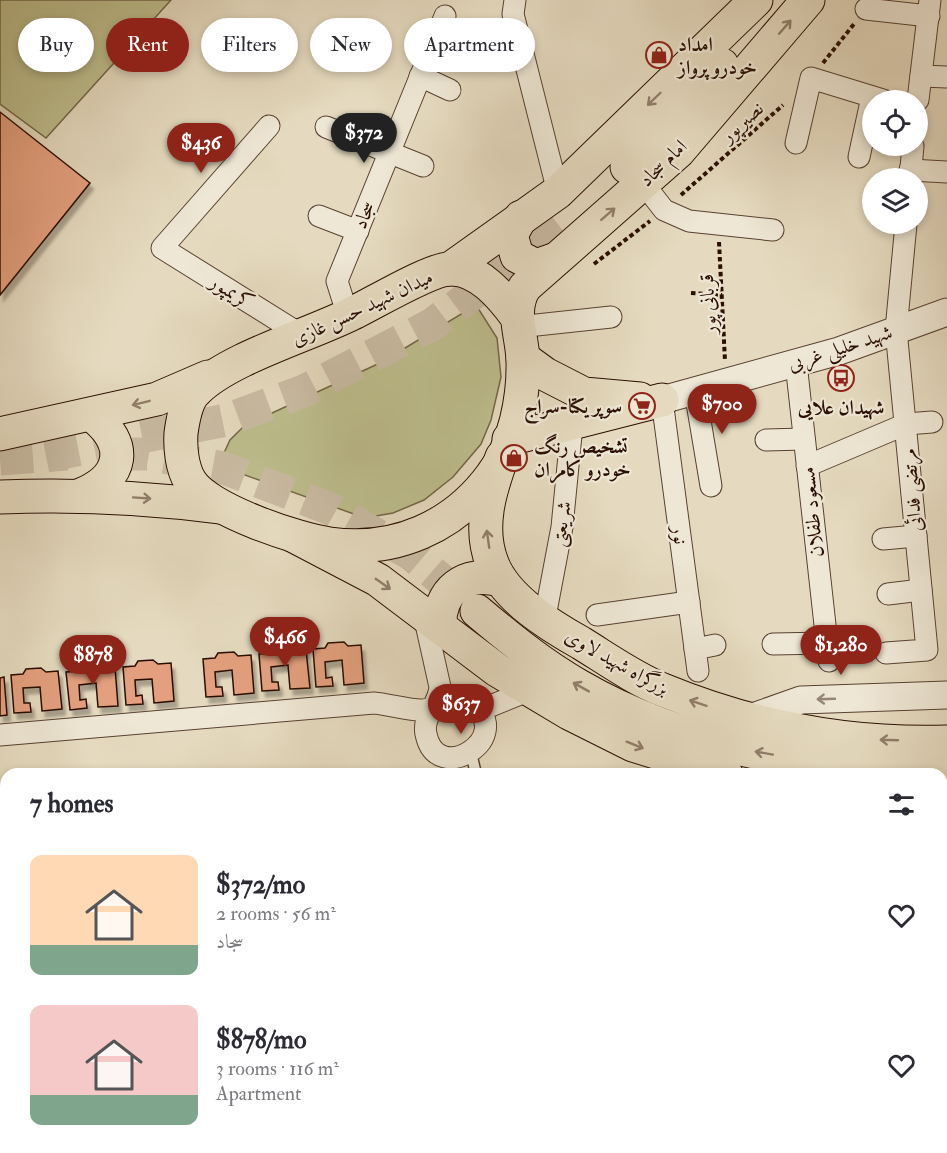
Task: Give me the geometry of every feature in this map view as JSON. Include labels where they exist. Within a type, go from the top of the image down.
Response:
[{"type":"main road","points":[[450,269],[558,192],[756,0]]},
{"type":"main road","points":[[563,225],[656,141],[779,0]]},
{"type":"main road","name":"امام سجاد","points":[[519,334],[517,304],[525,287],[678,152],[808,0]]},
{"type":"main road","points":[[521,217],[511,235],[517,256],[536,266],[556,259]]},
{"type":"main road","name":"میدان شهید حسن غازی","points":[[450,269],[472,274],[488,285],[519,334],[522,390],[506,448],[494,473],[475,496],[438,526],[382,546],[356,548],[294,537],[224,508],[191,483],[180,445],[183,419],[194,393],[215,374],[348,316],[424,278],[450,269]]},
{"type":"main road","points":[[519,334],[545,374],[584,394],[662,400]]},
{"type":"main road","points":[[0,434],[157,399],[215,374]]},
{"type":"main road","points":[[506,448],[572,425],[662,400]]},
{"type":"main road","points":[[81,495],[101,487],[114,469],[117,448],[109,428],[92,415]]},
{"type":"main road","name":"بزرگراه شهید لاوی","points":[[506,448],[488,495],[486,527],[491,561],[500,580],[544,622],[662,690],[747,719],[847,739],[947,742]]},
{"type":"main road","points":[[0,497],[81,495],[146,497],[224,508]]},
{"type":"main road","points":[[294,537],[378,580],[497,670],[530,690],[633,745],[707,768]]},
{"type":"main road","points":[[432,621],[455,585],[477,576],[500,580]]},
{"type":"main road","points":[[477,611],[519,646],[580,687],[645,718],[728,746],[844,767],[861,768]]},
{"type":"street","points":[[515,0],[513,14],[558,192]]},
{"type":"street","points":[[866,9],[929,8],[919,90]]},
{"type":"street","name":"سجاد","points":[[348,316],[338,281],[445,16]]},
{"type":"street","points":[[420,76],[450,90]]},
{"type":"street","points":[[921,76],[947,77]]},
{"type":"street","points":[[796,143],[811,78],[862,94]]},
{"type":"street","name":"کریمپور","points":[[269,126],[162,248],[303,336]]},
{"type":"street","points":[[326,126],[389,154],[423,166]]},
{"type":"street","points":[[859,157],[862,148]]},
{"type":"street","points":[[928,173],[947,172]]},
{"type":"street","points":[[643,183],[664,210],[689,220],[773,230]]},
{"type":"street","points":[[319,216],[358,231]]},
{"type":"street","name":"مرتضی فدائی","points":[[886,653],[927,650],[896,330],[905,234]]},
{"type":"street","name":"شهید خلیلی غربی","points":[[662,400],[796,363],[947,312]]},
{"type":"street","points":[[519,334],[611,318]]},
{"type":"street","name":"مسعود طفلان","points":[[773,644],[828,652],[796,363]]},
{"type":"street","points":[[695,391],[711,486]]},
{"type":"street","name":"نور","points":[[662,400],[689,602],[705,647],[698,670]]},
{"type":"street","points":[[807,466],[906,424],[932,422]]},
{"type":"street","name":"شریعتی","points":[[544,622],[562,527],[572,425]]},
{"type":"street","points":[[766,440],[804,439]]},
{"type":"street","points":[[883,539],[916,536]]},
{"type":"street","points":[[888,594],[921,590]]},
{"type":"street","points":[[597,615],[689,602]]},
{"type":"street","points":[[0,735],[374,703],[422,710],[435,707],[453,700],[471,704],[483,720],[482,738],[471,753],[462,757],[444,756],[429,743],[426,724],[435,707],[440,687],[432,621]]},
{"type":"street","points":[[478,711],[530,690]]},
{"type":"street","points":[[747,719],[801,700],[947,695]]},
{"type":"lane","points":[[471,753],[475,768]]},
{"type":"path","name":"نصیرپور","points":[[590,267],[664,210],[802,89],[866,9]]},
{"type":"path","name":"قربانی پور","points":[[718,224],[727,382]]},
{"type":"path","points":[[691,293],[722,295]]},
{"type":"green space","points":[[0,0],[171,0],[155,18],[106,18],[106,72],[46,138],[0,104]]},
{"type":"green space","points":[[476,305],[497,338],[501,377],[491,420],[481,444],[453,477],[424,500],[393,513],[365,518],[231,470],[224,453],[230,440],[244,426],[382,362]]},
{"type":"building","points":[[0,112],[90,183],[0,295]]},
{"type":"building","points":[[344,642],[348,646],[361,645],[364,683],[344,685],[342,660],[325,662],[326,678],[332,677],[333,686],[316,687],[313,649],[325,648],[328,643]]},
{"type":"building","points":[[274,647],[306,650],[310,688],[290,689],[288,665],[271,667],[272,682],[278,682],[279,690],[262,691],[259,654],[271,653]]},
{"type":"building","points":[[234,652],[238,656],[251,655],[254,693],[234,695],[232,670],[215,672],[216,687],[222,687],[223,696],[206,697],[203,659],[215,658],[218,653]]},
{"type":"building","points":[[153,660],[158,664],[171,663],[174,701],[154,703],[152,679],[135,680],[136,696],[142,695],[143,704],[126,705],[123,667],[135,666],[138,661]]},
{"type":"building","points":[[97,664],[102,668],[115,667],[118,706],[98,707],[96,683],[79,685],[80,700],[86,699],[87,708],[70,710],[66,672],[79,671],[82,665]]},
{"type":"building","points":[[41,668],[46,672],[58,671],[62,709],[42,711],[40,687],[23,688],[24,703],[30,703],[31,712],[14,713],[11,675],[23,674],[26,669]]},
{"type":"building","points":[[4,677],[7,715],[0,716],[0,678]]},
{"type":"tunnel","points":[[46,456],[226,420],[304,391],[433,324],[563,225]]},
{"type":"tunnel","points":[[0,459],[67,454]]},
{"type":"tunnel","points":[[116,454],[147,454],[224,468],[331,509],[411,554],[473,607]]},
{"type":"place","name":"امداد خودرو پرواز","points":[[659,55]]},
{"type":"place","name":"شهیدان علایی","points":[[841,378]]},
{"type":"place","name":"سوپر یکتا-سراج","points":[[642,406]]},
{"type":"place","name":"تشخیص رنگ خودرو کامران","points":[[514,458]]}]
